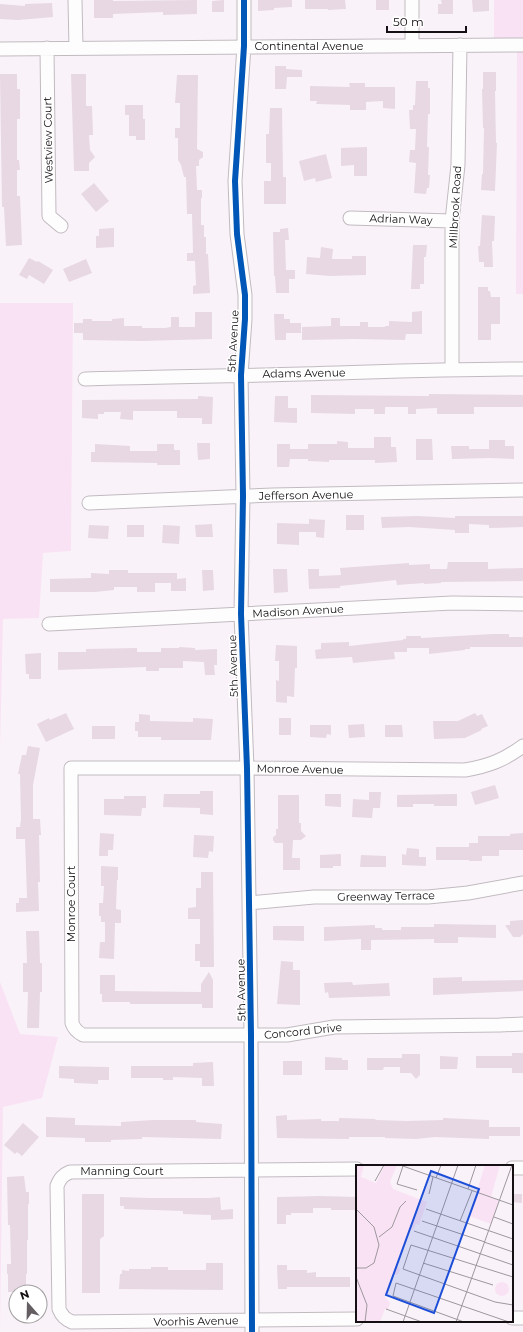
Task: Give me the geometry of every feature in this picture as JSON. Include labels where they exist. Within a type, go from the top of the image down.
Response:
[{"type":"street","points":[[75,0],[76,48]]},
{"type":"street","name":"5th Avenue","points":[[244,0],[244,46],[235,181],[237,234],[245,295],[241,375],[243,496],[241,614],[247,768],[251,1036],[252,1326]]},
{"type":"street","points":[[412,0],[412,45]]},
{"type":"street","name":"Millbrook Road","points":[[452,369],[452,221],[458,165],[460,45]]},
{"type":"street","name":"Continental Avenue","points":[[0,49],[523,45]]},
{"type":"street","name":"Westview Court","points":[[47,48],[49,216],[61,226]]},
{"type":"street","name":"Adrian Way","points":[[350,218],[452,221]]},
{"type":"street","name":"Adams Avenue","points":[[85,379],[452,369],[523,369]]},
{"type":"street","name":"Jefferson Avenue","points":[[89,502],[243,496],[523,490]]},
{"type":"street","name":"Madison Avenue","points":[[49,624],[452,603],[523,604]]},
{"type":"street","name":"Monroe Avenue","points":[[71,768],[465,770],[482,768],[497,763],[510,756],[523,746]]},
{"type":"street","name":"Monroe Court","points":[[71,768],[72,1024],[74,1029],[83,1034]]},
{"type":"street","name":"Greenway Terrace","points":[[249,903],[314,897],[428,896],[468,893],[523,883]]},
{"type":"street","name":"Concord Drive","points":[[83,1034],[251,1036],[287,1035],[334,1027],[500,1026],[523,1024]]},
{"type":"street","points":[[251,1170],[356,1169]]},
{"type":"street","name":"Manning Court","points":[[62,1315],[60,1309],[57,1186],[59,1179],[64,1174],[70,1172],[251,1170]]},
{"type":"street","name":"Voorhis Avenue","points":[[62,1315],[66,1320],[72,1322],[252,1326],[356,1319]]},
{"type":"shaded area","points":[[494,0],[523,0],[523,294],[516,294],[517,43],[494,43]]},
{"type":"shaded area","points":[[0,303],[73,303],[71,551],[43,553],[39,618],[3,619],[0,749]]},
{"type":"shaded area","points":[[0,982],[20,1034],[58,1037],[42,1098],[3,1107],[0,1332]]},
{"type":"building","points":[[94,0],[197,0],[197,14],[163,15],[163,12],[113,14],[113,18],[94,18]]},
{"type":"building","points":[[224,0],[224,12],[212,12],[212,1]]},
{"type":"building","points":[[258,0],[292,0],[292,7],[258,11]]},
{"type":"building","points":[[305,0],[345,0],[346,9],[305,9]]},
{"type":"building","points":[[376,0],[389,0],[389,10],[376,10]]},
{"type":"building","points":[[441,0],[453,0],[453,14],[438,14],[438,4],[442,4]]},
{"type":"building","points":[[472,0],[489,0],[489,11],[473,12]]},
{"type":"building","points":[[52,3],[53,17],[18,20],[0,19],[0,4],[25,6],[25,4]]},
{"type":"building","points":[[275,66],[286,66],[286,69],[302,70],[302,77],[287,77],[286,89],[275,89]]},
{"type":"building","points":[[483,72],[496,72],[495,91],[497,143],[495,191],[481,190],[483,174],[484,128],[482,89]]},
{"type":"building","points":[[0,74],[17,74],[17,89],[20,89],[20,119],[17,119],[17,160],[19,160],[20,170],[17,170],[17,196],[20,196],[22,245],[6,246],[4,207],[2,207]]},
{"type":"building","points":[[71,74],[86,74],[86,106],[92,106],[93,135],[89,135],[90,150],[95,157],[89,163],[89,171],[74,171]]},
{"type":"building","points":[[177,75],[198,75],[197,149],[203,152],[203,157],[199,160],[199,166],[196,166],[197,190],[202,190],[201,225],[204,225],[204,237],[206,237],[206,254],[208,254],[210,293],[193,294],[193,286],[196,285],[195,261],[187,261],[187,253],[193,253],[192,214],[187,214],[186,177],[184,177],[178,160],[178,138],[175,138],[175,128],[180,128],[180,103],[175,103]]},
{"type":"building","points":[[416,81],[428,81],[428,88],[430,88],[430,114],[428,114],[427,147],[429,147],[428,175],[430,175],[429,188],[427,188],[426,194],[414,193],[416,163],[409,162],[410,150],[415,150],[416,129],[410,129],[409,110],[413,110],[413,105],[415,105]]},
{"type":"building","points":[[349,83],[365,83],[365,87],[395,87],[395,109],[383,108],[383,101],[366,102],[366,110],[350,110],[350,105],[316,104],[317,101],[310,101],[310,86],[350,87]]},
{"type":"building","points":[[125,105],[143,105],[145,140],[136,140],[136,136],[129,136],[129,115],[125,115]]},
{"type":"building","points":[[270,108],[282,108],[283,177],[286,177],[286,204],[264,204],[264,181],[271,181],[271,163],[266,163],[266,134],[269,134]]},
{"type":"building","points":[[367,147],[367,176],[354,176],[354,165],[341,166],[341,148]]},
{"type":"building","points":[[326,154],[332,178],[316,182],[315,178],[304,181],[299,161]]},
{"type":"building","points":[[94,183],[109,201],[96,212],[81,194]]},
{"type":"building","points":[[482,215],[495,216],[494,241],[492,241],[493,267],[484,267],[484,262],[479,262],[478,246],[480,246]]},
{"type":"building","points":[[114,228],[114,247],[96,248],[96,236],[99,236],[99,229]]},
{"type":"building","points":[[288,228],[289,240],[285,240],[286,270],[295,270],[295,279],[289,279],[289,293],[276,293],[273,232],[280,232],[280,229]]},
{"type":"building","points":[[413,245],[427,245],[426,257],[424,257],[424,284],[420,284],[420,289],[411,289]]},
{"type":"building","points":[[321,247],[333,249],[332,259],[352,259],[352,256],[366,256],[366,275],[330,276],[306,274],[307,257],[320,258]]},
{"type":"building","points":[[29,258],[37,262],[38,261],[53,270],[44,284],[29,275],[27,279],[19,275]]},
{"type":"building","points":[[86,259],[92,273],[69,282],[63,269]]},
{"type":"building","points":[[478,287],[488,287],[491,297],[500,297],[500,324],[491,324],[491,340],[478,340]]},
{"type":"building","points":[[422,311],[422,334],[406,334],[405,340],[302,340],[302,327],[331,326],[331,318],[340,318],[340,326],[360,326],[360,322],[368,322],[368,327],[385,327],[389,326],[389,321],[412,322],[412,312]]},
{"type":"building","points":[[195,312],[212,312],[212,339],[142,341],[83,340],[83,333],[74,333],[74,323],[83,323],[83,319],[92,319],[92,321],[112,321],[112,319],[124,318],[124,326],[165,328],[171,327],[171,317],[179,317],[179,327],[195,327]]},
{"type":"building","points":[[274,314],[284,314],[284,319],[290,319],[290,323],[301,323],[301,333],[286,333],[286,340],[275,340]]},
{"type":"building","points":[[429,394],[523,395],[523,407],[474,407],[474,414],[437,414],[437,408],[416,409],[416,414],[408,414],[408,407],[385,407],[385,414],[374,414],[374,409],[355,409],[355,414],[311,413],[311,395],[429,396]]},
{"type":"building","points":[[198,396],[213,397],[212,424],[202,424],[202,418],[177,418],[177,411],[133,411],[133,420],[120,419],[121,412],[104,412],[104,414],[98,414],[98,419],[82,418],[82,400],[198,399]]},
{"type":"building","points":[[275,396],[288,396],[288,408],[297,408],[297,423],[274,422]]},
{"type":"building","points":[[374,437],[391,437],[391,447],[396,447],[397,462],[375,463],[375,460],[329,460],[329,462],[308,461],[308,459],[290,459],[289,467],[277,467],[277,444],[290,444],[290,449],[308,449],[308,444],[337,444],[337,441],[348,442],[348,448],[374,448]]},
{"type":"building","points":[[416,439],[432,439],[433,460],[416,460]]},
{"type":"building","points":[[489,440],[505,440],[505,446],[514,446],[514,459],[452,459],[451,446],[469,446],[469,449],[489,449]]},
{"type":"building","points":[[197,443],[210,443],[210,459],[198,460]]},
{"type":"building","points":[[95,444],[130,446],[130,451],[157,451],[157,444],[174,444],[174,450],[180,450],[180,465],[157,465],[157,463],[91,462],[91,452],[95,452]]},
{"type":"building","points":[[346,515],[364,515],[364,530],[346,530]]},
{"type":"building","points":[[418,516],[455,518],[455,516],[523,516],[523,527],[489,528],[489,525],[469,524],[469,533],[455,533],[455,530],[409,527],[382,528],[381,517]]},
{"type":"building","points":[[309,519],[325,520],[324,538],[316,537],[316,532],[299,532],[299,545],[277,544],[277,523],[309,524]]},
{"type":"building","points":[[212,524],[213,537],[196,537],[195,525]]},
{"type":"building","points":[[89,525],[109,526],[108,539],[88,538]]},
{"type":"building","points":[[127,525],[144,525],[144,537],[127,537]]},
{"type":"building","points":[[163,525],[180,526],[179,544],[162,543]]},
{"type":"building","points":[[448,562],[488,562],[488,569],[523,568],[523,581],[441,582],[397,585],[396,580],[340,586],[340,588],[309,589],[308,569],[319,569],[319,576],[341,575],[340,568],[409,563],[409,565],[430,564],[430,569],[447,569]]},
{"type":"building","points":[[273,569],[287,569],[288,592],[274,593]]},
{"type":"building","points":[[109,570],[128,570],[128,573],[177,573],[177,579],[186,578],[186,591],[171,591],[171,583],[155,583],[155,592],[137,592],[137,587],[114,587],[114,590],[95,592],[50,592],[50,579],[91,578],[91,573],[109,574]]},
{"type":"building","points":[[202,570],[213,570],[214,590],[203,591]]},
{"type":"building","points":[[509,634],[509,637],[523,637],[523,647],[470,647],[470,649],[465,650],[429,654],[429,648],[407,648],[407,652],[394,652],[395,659],[353,663],[352,657],[316,659],[315,650],[321,649],[321,643],[349,642],[349,646],[403,640],[406,639],[406,636],[421,636],[421,638]]},
{"type":"building","points":[[276,645],[297,646],[297,668],[295,668],[294,697],[287,696],[287,703],[276,702],[276,680],[279,681],[279,661],[275,661]]},
{"type":"building","points":[[137,648],[137,652],[161,652],[161,648],[195,648],[195,650],[217,649],[217,665],[214,665],[215,675],[205,675],[204,662],[183,661],[183,668],[159,668],[159,671],[146,671],[146,667],[58,670],[58,652],[86,652],[86,649]]},
{"type":"building","points":[[41,653],[41,679],[29,679],[29,674],[26,674],[25,654]]},
{"type":"building","points":[[66,713],[74,729],[46,742],[37,724],[49,718],[50,720]]},
{"type":"building","points":[[475,713],[477,716],[482,714],[488,726],[465,738],[434,739],[433,721],[458,721]]},
{"type":"building","points":[[139,714],[150,715],[150,721],[193,722],[193,718],[213,719],[211,740],[161,740],[161,737],[138,737],[138,731],[135,731],[135,722],[139,722]]},
{"type":"building","points":[[279,718],[291,718],[291,735],[279,735]]},
{"type":"building","points":[[364,724],[365,737],[349,738],[348,725]]},
{"type":"building","points":[[310,725],[331,725],[331,735],[327,734],[326,738],[310,737]]},
{"type":"building","points":[[385,725],[402,725],[403,737],[385,737]]},
{"type":"building","points":[[92,726],[115,726],[115,739],[92,739]]},
{"type":"building","points":[[28,746],[40,748],[33,785],[33,819],[40,819],[41,835],[39,835],[39,911],[16,912],[16,903],[19,903],[19,898],[27,898],[25,839],[16,839],[16,827],[20,827],[21,819],[20,774],[18,774],[22,755],[26,755]]},
{"type":"building","points":[[495,785],[499,798],[475,805],[471,792]]},
{"type":"building","points":[[200,791],[213,791],[213,815],[200,814],[200,808],[163,807],[164,794],[200,794]]},
{"type":"building","points":[[369,792],[381,792],[380,808],[373,808],[372,818],[352,817],[353,799],[369,800]]},
{"type":"building","points":[[325,794],[341,794],[341,807],[325,806]]},
{"type":"building","points":[[457,794],[457,806],[413,804],[413,807],[397,807],[397,795]]},
{"type":"building","points":[[278,795],[299,795],[299,823],[301,823],[301,831],[306,836],[301,840],[293,840],[292,858],[300,858],[300,870],[283,870],[283,843],[275,843],[273,840],[273,837],[276,835],[276,829],[278,829]]},
{"type":"building","points":[[124,796],[146,796],[146,808],[142,808],[141,816],[104,815],[104,799],[124,799]]},
{"type":"building","points":[[100,833],[114,834],[113,850],[108,850],[108,856],[99,856]]},
{"type":"building","points":[[523,833],[523,850],[499,850],[499,856],[482,856],[482,861],[436,860],[436,847],[469,847],[469,843],[478,843],[478,836],[510,836],[510,834]]},
{"type":"building","points":[[194,835],[214,836],[213,852],[209,851],[208,858],[193,857]]},
{"type":"building","points":[[407,848],[419,849],[419,857],[426,857],[426,866],[402,865],[402,854],[406,855]]},
{"type":"building","points":[[341,854],[341,866],[333,866],[333,868],[320,868],[320,855]]},
{"type":"building","points":[[361,855],[386,856],[386,867],[360,867]]},
{"type":"building","points":[[101,866],[118,867],[116,909],[121,910],[121,923],[115,923],[114,959],[99,958],[100,942],[105,942],[105,922],[101,922],[101,916],[99,916],[99,903],[103,903],[104,886],[101,886]]},
{"type":"building","points":[[201,872],[213,872],[214,967],[200,967],[200,961],[195,961],[195,944],[200,944],[200,919],[188,919],[188,908],[196,907],[196,888],[201,888]]},
{"type":"building","points":[[523,920],[523,934],[520,937],[513,937],[505,925],[510,925],[510,921]]},
{"type":"building","points":[[434,924],[496,925],[496,938],[458,937],[458,943],[434,943],[434,939],[371,940],[371,950],[361,950],[361,939],[324,941],[324,927],[375,925],[375,928],[382,928],[382,930],[401,930],[401,927],[434,927]]},
{"type":"building","points":[[273,926],[304,926],[304,941],[273,940]]},
{"type":"building","points":[[26,931],[39,931],[40,963],[42,963],[42,992],[40,992],[39,1028],[27,1028],[28,992],[23,992],[23,963],[27,963]]},
{"type":"building","points":[[281,961],[293,962],[293,970],[300,970],[300,1005],[277,1004]]},
{"type":"building","points":[[209,972],[213,980],[213,1008],[202,1008],[202,1004],[130,1004],[130,1002],[102,1002],[102,994],[100,994],[100,975],[115,975],[115,991],[201,992],[201,984]]},
{"type":"building","points":[[462,977],[462,981],[523,980],[523,991],[433,995],[433,978]]},
{"type":"building","points":[[352,982],[353,985],[389,983],[390,996],[329,998],[328,992],[325,993],[324,983]]},
{"type":"building","points":[[512,1053],[523,1053],[523,1073],[512,1073],[512,1068],[476,1068],[476,1056],[512,1056]]},
{"type":"building","points":[[402,1054],[420,1054],[420,1075],[416,1079],[411,1073],[400,1073],[400,1067],[384,1067],[383,1070],[367,1070],[367,1058],[402,1058]]},
{"type":"building","points":[[440,1056],[458,1057],[457,1069],[440,1069]]},
{"type":"building","points":[[325,1057],[342,1058],[342,1060],[348,1060],[348,1070],[325,1070]]},
{"type":"building","points":[[283,1061],[302,1061],[302,1075],[283,1075]]},
{"type":"building","points":[[213,1062],[214,1086],[202,1086],[202,1078],[173,1077],[173,1080],[163,1080],[163,1078],[131,1078],[131,1066],[193,1066],[193,1063]]},
{"type":"building","points":[[59,1066],[109,1067],[109,1080],[98,1080],[98,1084],[74,1083],[74,1079],[59,1078]]},
{"type":"building","points":[[287,1115],[287,1120],[321,1119],[321,1121],[339,1121],[339,1118],[406,1121],[443,1120],[443,1118],[489,1120],[489,1127],[520,1127],[520,1136],[489,1136],[489,1139],[435,1137],[416,1139],[385,1137],[349,1137],[349,1139],[277,1138],[276,1116]]},
{"type":"building","points":[[46,1117],[75,1118],[75,1125],[121,1126],[121,1122],[196,1120],[196,1122],[222,1124],[221,1139],[142,1137],[142,1139],[111,1140],[111,1142],[85,1142],[85,1138],[46,1137]]},
{"type":"building","points":[[23,1123],[39,1137],[22,1156],[17,1152],[15,1154],[4,1145]]},
{"type":"building","points":[[24,1176],[26,1192],[29,1192],[26,1284],[8,1284],[7,1264],[11,1264],[10,1225],[8,1225],[7,1177]]},
{"type":"building","points":[[82,1194],[104,1194],[104,1236],[100,1239],[100,1293],[82,1293]]},
{"type":"building","points":[[513,1194],[522,1194],[522,1203],[513,1202]]},
{"type":"building","points":[[120,1197],[220,1197],[221,1210],[233,1209],[233,1219],[211,1220],[211,1215],[183,1214],[183,1211],[124,1209],[124,1206],[120,1206]]},
{"type":"building","points":[[277,1197],[356,1197],[356,1210],[313,1208],[313,1213],[291,1213],[291,1215],[286,1215],[286,1224],[277,1224]]},
{"type":"building","points":[[206,1263],[223,1263],[223,1290],[119,1289],[120,1274],[122,1274],[122,1270],[129,1271],[129,1269],[168,1267],[168,1270],[206,1270]]},
{"type":"building","points":[[277,1265],[287,1265],[287,1270],[307,1270],[307,1273],[316,1272],[316,1277],[350,1277],[350,1287],[287,1287],[287,1289],[278,1289]]},
{"type":"cycle path","points":[[244,0],[244,46],[235,181],[237,234],[245,295],[241,375],[243,496],[241,614],[247,768],[251,1035],[252,1332]]}]
